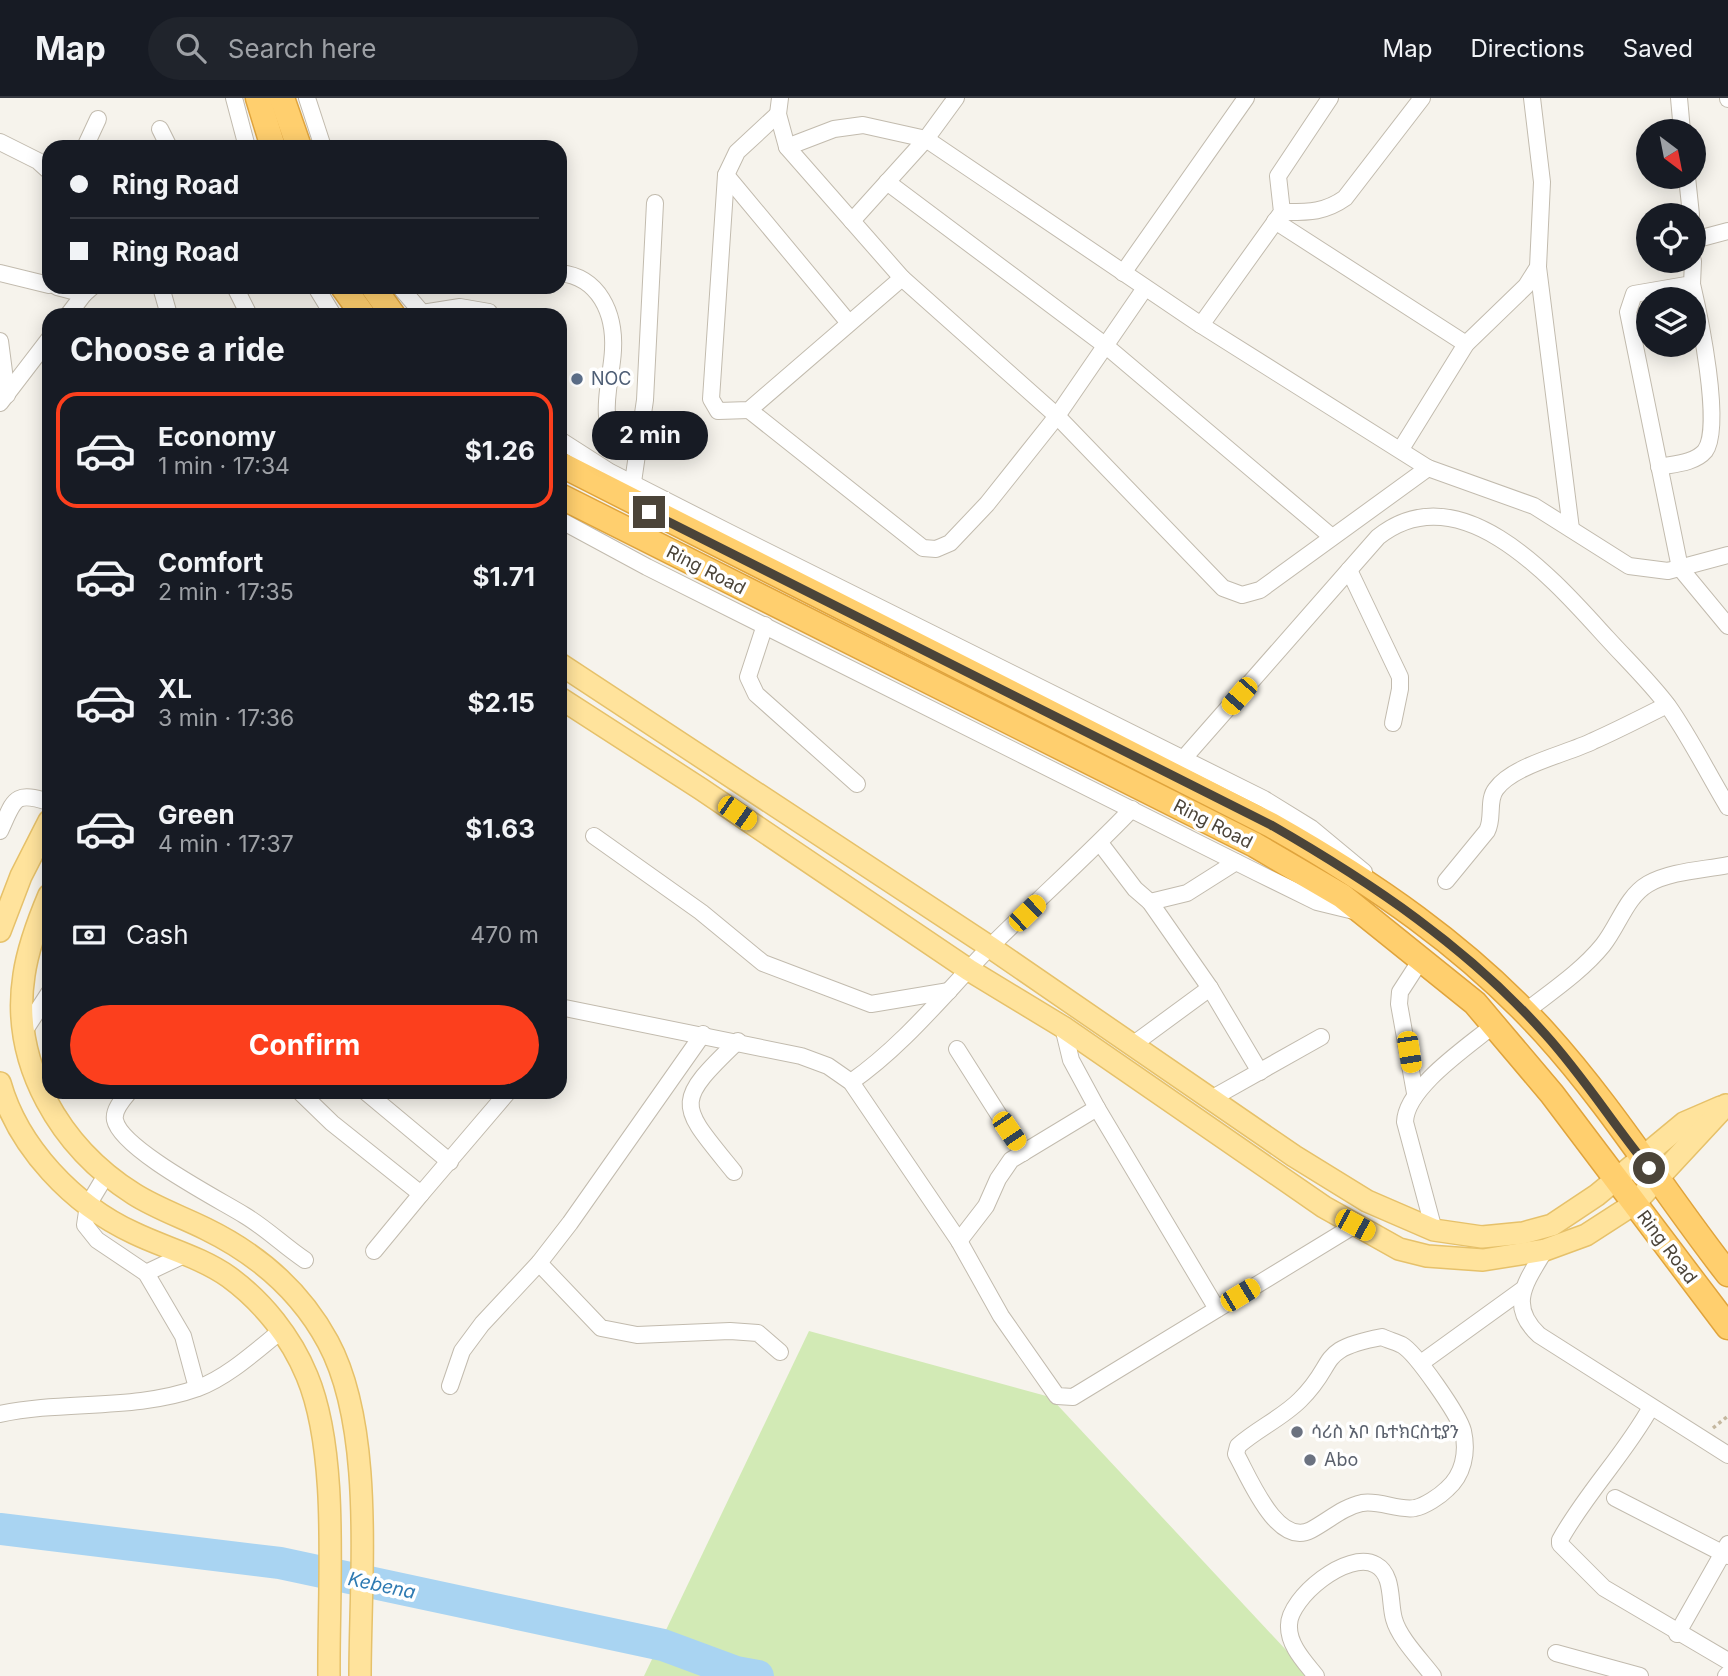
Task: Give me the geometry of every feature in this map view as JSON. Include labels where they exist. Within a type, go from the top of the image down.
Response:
[{"type":"highway","points":[[282,98],[297,140]]},
{"type":"highway","points":[[239,100],[269,140]]},
{"type":"highway","name":"Ring Road","points":[[567,468],[1271,825],[1378,890],[1476,964],[1525,1012],[1608,1109],[1640,1157],[1728,1274]]},
{"type":"highway","name":"Ring Road","points":[[567,500],[1255,845],[1332,889],[1422,958],[1475,1003],[1495,1024],[1728,1327]]},
{"type":"main road","points":[[567,669],[990,947],[1209,1100],[1367,1201],[1434,1230],[1482,1237],[1523,1233],[1552,1225],[1572,1214],[1685,1123],[1727,1104]]},
{"type":"main road","points":[[567,703],[701,789],[969,970],[1063,1027],[1324,1207],[1399,1249],[1427,1256],[1483,1260],[1545,1250],[1586,1234],[1634,1204],[1727,1104]]},
{"type":"main road","points":[[0,931],[21,876],[42,835]]},
{"type":"main road","points":[[42,912],[35,928],[23,977],[25,1030],[31,1063],[42,1089]]},
{"type":"main road","points":[[0,1083],[21,1134],[67,1187],[88,1205],[130,1231],[184,1255],[200,1259],[229,1277],[261,1304],[282,1330],[307,1375],[317,1405],[328,1492],[329,1676]]},
{"type":"main road","points":[[46,1099],[54,1118],[74,1145],[106,1175],[137,1196],[248,1251],[268,1266],[288,1288],[328,1341],[339,1367],[355,1431],[360,1488],[360,1676]]},
{"type":"street","points":[[307,98],[321,140]]},
{"type":"street","points":[[852,221],[926,138],[956,98]]},
{"type":"street","points":[[1123,273],[1246,98]]},
{"type":"street","points":[[1201,325],[1279,216],[1278,176],[1331,98]]},
{"type":"street","points":[[1279,216],[1329,209],[1345,198],[1422,98]]},
{"type":"street","points":[[1532,98],[1542,182],[1538,267],[1571,529]]},
{"type":"street","points":[[1679,98],[1681,119]]},
{"type":"street","points":[[239,100],[246,140]]},
{"type":"street","points":[[779,106],[787,147],[902,278],[1057,416],[1223,588],[1242,595],[1261,590],[1428,468]]},
{"type":"street","points":[[779,106],[737,152],[726,175],[711,399],[718,411],[750,410],[902,278]]},
{"type":"street","points":[[88,140],[98,119]]},
{"type":"street","points":[[787,147],[834,129],[863,125],[926,138],[1201,325],[1428,468],[1534,506],[1629,566],[1651,571],[1680,568],[1728,555]]},
{"type":"street","points":[[160,129],[166,140]]},
{"type":"street","points":[[0,142],[42,165]]},
{"type":"street","points":[[726,175],[849,323]]},
{"type":"street","points":[[887,182],[1106,346],[1332,537]]},
{"type":"street","points":[[633,482],[645,400],[655,203]]},
{"type":"street","points":[[1279,216],[1466,344]]},
{"type":"street","points":[[1706,237],[1728,231]]},
{"type":"street","points":[[1401,449],[1466,344],[1526,286],[1538,267]]},
{"type":"street","points":[[0,273],[42,283]]},
{"type":"street","points":[[1659,467],[1690,461],[1704,451],[1712,434],[1704,335],[1692,284],[1692,273]]},
{"type":"street","points":[[567,274],[578,275],[590,282],[599,295],[610,321],[613,347],[607,416],[612,423],[639,440]]},
{"type":"street","points":[[1692,284],[1634,294],[1628,312],[1680,568],[1728,625]]},
{"type":"street","points":[[750,410],[923,548],[936,549],[950,543],[987,505],[1057,416],[1145,288]]},
{"type":"street","points":[[74,308],[85,294]]},
{"type":"street","points":[[406,294],[418,308]]},
{"type":"street","points":[[0,344],[3,399]]},
{"type":"street","points":[[3,399],[42,348]]},
{"type":"street","points":[[567,444],[610,471],[1264,799],[1346,854],[1378,890]]},
{"type":"street","points":[[1184,758],[1378,537],[1404,520],[1434,515],[1478,528],[1508,543],[1539,566],[1667,705],[1728,807]]},
{"type":"street","points":[[567,524],[1317,902],[1364,913]]},
{"type":"street","points":[[1349,570],[1400,677],[1401,689],[1393,723]]},
{"type":"street","points":[[765,625],[748,677],[756,694],[857,784]]},
{"type":"street","points":[[1446,881],[1490,824],[1492,799],[1497,787],[1523,770],[1592,742],[1667,705]]},
{"type":"street","points":[[0,831],[11,807],[19,798],[26,795],[42,800]]},
{"type":"street","points":[[850,1082],[878,1063],[990,947],[1100,844],[1132,809]]},
{"type":"street","points":[[594,836],[701,912],[764,963],[871,1004],[949,991]]},
{"type":"street","points":[[1100,844],[1135,889],[1150,902],[1210,988],[1260,1072]]},
{"type":"street","points":[[1150,902],[1187,894],[1236,862]]},
{"type":"street","points":[[1525,1012],[1585,965],[1615,929],[1634,895],[1646,885],[1658,879],[1728,865]]},
{"type":"street","points":[[1415,1093],[1399,1004],[1401,992],[1422,958]]},
{"type":"street","points":[[1131,1046],[1210,988]]},
{"type":"street","points":[[25,1030],[42,1004]]},
{"type":"street","points":[[567,1013],[703,1034],[801,1056],[828,1066],[850,1082],[959,1241],[1001,1315],[1057,1395],[1063,1398],[1073,1397],[1355,1225]]},
{"type":"street","points":[[1434,1230],[1405,1122],[1405,1110],[1415,1093],[1495,1024]]},
{"type":"street","points":[[1063,1027],[1071,1060],[1097,1108],[1217,1308]]},
{"type":"street","points":[[450,1386],[462,1351],[482,1324],[539,1263],[605,1176],[642,1117],[703,1034]]},
{"type":"street","points":[[1209,1100],[1321,1037]]},
{"type":"street","points":[[734,1172],[693,1121],[690,1108],[692,1091],[703,1074],[738,1041]]},
{"type":"street","points":[[957,1049],[1023,1153]]},
{"type":"street","points":[[124,1099],[115,1113],[115,1121],[130,1140],[188,1183],[246,1216],[305,1260]]},
{"type":"street","points":[[307,1099],[332,1123],[421,1194]]},
{"type":"street","points":[[374,1099],[450,1162]]},
{"type":"street","points":[[374,1251],[502,1099]]},
{"type":"street","points":[[959,1241],[986,1206],[998,1179],[1011,1160],[1097,1108]]},
{"type":"street","points":[[0,1121],[21,1134]]},
{"type":"street","points":[[106,1175],[88,1205],[85,1225],[90,1233],[146,1273],[183,1336],[197,1388]]},
{"type":"street","points":[[1421,1363],[1522,1290],[1545,1250]]},
{"type":"street","points":[[146,1273],[184,1255]]},
{"type":"street","points":[[539,1263],[601,1328],[637,1335],[758,1333],[780,1352]]},
{"type":"street","points":[[1522,1290],[1522,1313],[1539,1335],[1728,1455]]},
{"type":"street","points":[[0,1415],[115,1404],[197,1388],[235,1366],[282,1330]]},
{"type":"street","points":[[1382,1337],[1403,1346],[1421,1363],[1463,1430],[1464,1458],[1459,1478],[1441,1495],[1415,1508],[1370,1502],[1356,1504],[1300,1534],[1292,1533],[1278,1524],[1264,1505],[1236,1454],[1238,1446],[1300,1400],[1334,1351],[1355,1342],[1382,1337]]},
{"type":"street","points":[[1651,1407],[1560,1540],[1604,1588],[1677,1634],[1728,1661]]},
{"type":"street","points":[[1615,1498],[1726,1551],[1677,1634]]},
{"type":"street","points":[[1316,1676],[1298,1653],[1290,1637],[1288,1623],[1293,1609],[1324,1577],[1345,1564],[1358,1561],[1376,1565],[1384,1575],[1392,1595],[1394,1620],[1433,1676]]},
{"type":"street","points":[[1556,1653],[1640,1676]]},
{"type":"path","points":[[1704,1435],[1728,1416]]},
{"type":"green space","points":[[809,1331],[1050,1397],[1287,1651],[1306,1676],[644,1676]]},
{"type":"waterway","name":"Kebena","points":[[0,1529],[280,1563],[663,1645],[736,1672],[758,1676]]},
{"type":"place","name":"NOC","points":[[577,379]]},
{"type":"place","name":"ሳሪስ አቦ ቤተክርስቲያን","points":[[1297,1432]]},
{"type":"place","name":"Abo","points":[[1310,1460]]},
{"type":"route","points":[[649,512],[1271,825],[1339,863],[1455,947],[1515,1001],[1608,1109],[1649,1168]]}]
